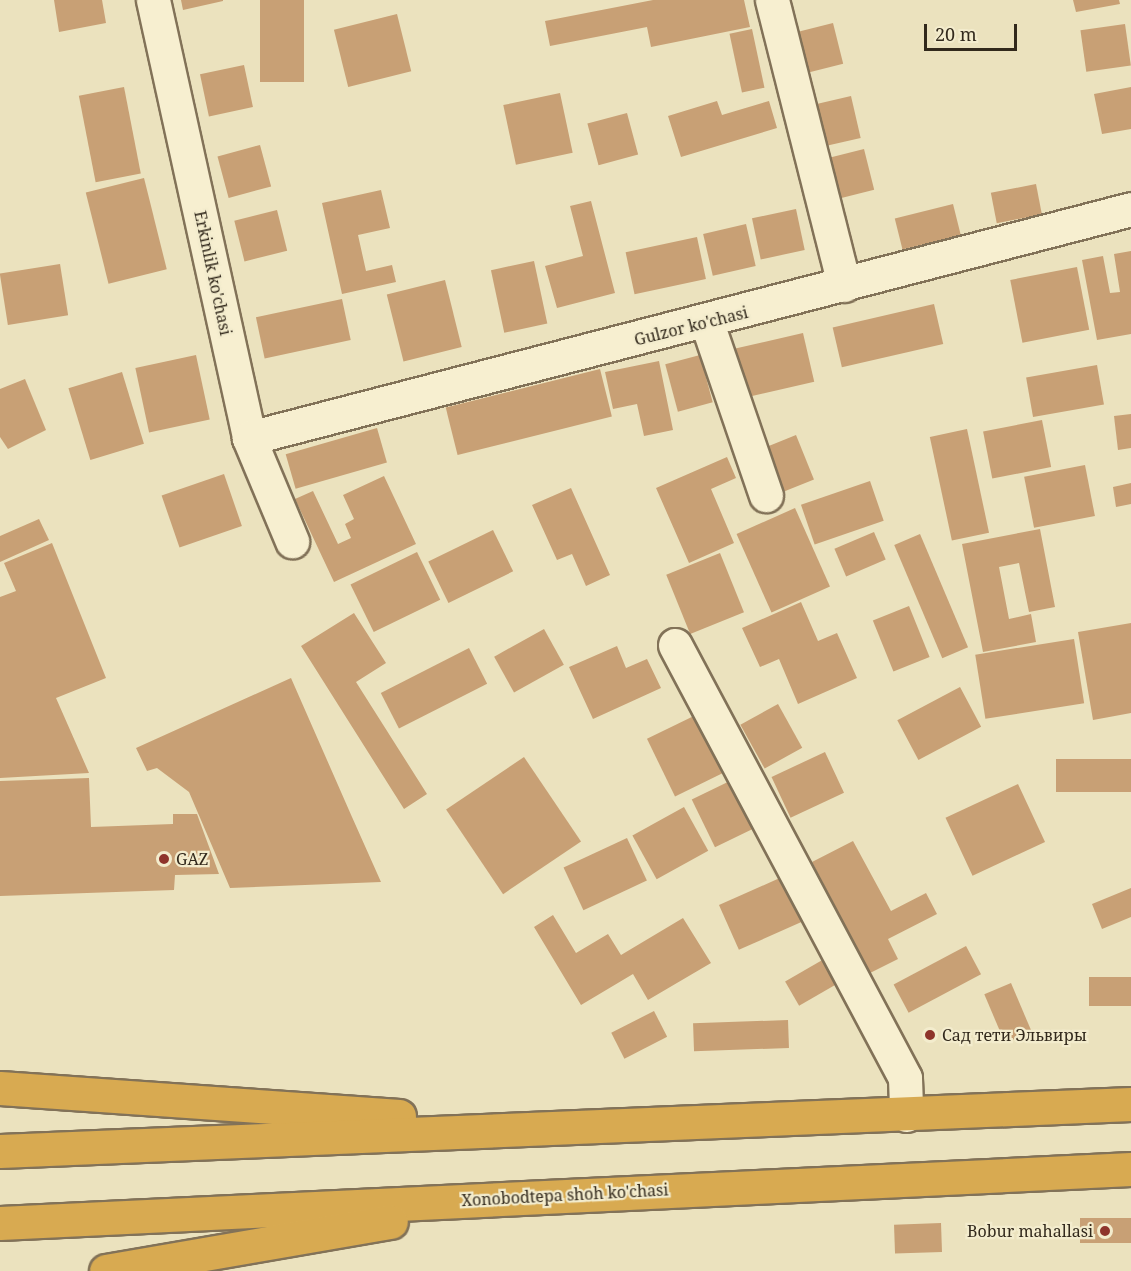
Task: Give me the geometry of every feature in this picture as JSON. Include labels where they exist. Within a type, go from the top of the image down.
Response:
[{"type":"highway","points":[[0,1088],[556,1128]]},
{"type":"highway","points":[[0,1151],[1131,1104]]},
{"type":"highway","name":"Xonobodtepa shoh ko'chasi","points":[[0,1223],[1131,1169]]},
{"type":"highway","points":[[106,1271],[564,1195]]},
{"type":"street","name":"Erkinlik ko'chasi","points":[[153,0],[249,438],[292,541]]},
{"type":"street","points":[[772,0],[844,285]]},
{"type":"street","name":"Gulzor ko'chasi","points":[[249,438],[707,323],[1131,209]]},
{"type":"street","points":[[707,323],[766,495]]},
{"type":"street","points":[[675,645],[905,1078],[906,1115]]},
{"type":"building","points":[[54,0],[102,0],[106,23],[59,32]]},
{"type":"building","points":[[181,0],[223,0],[223,1],[183,10]]},
{"type":"building","points":[[260,0],[304,0],[304,82],[260,82]]},
{"type":"building","points":[[653,0],[744,0],[750,27],[651,47],[647,27],[550,46],[545,21]]},
{"type":"building","points":[[1073,0],[1119,0],[1120,4],[1076,12]]},
{"type":"building","points":[[397,14],[411,71],[348,87],[334,30]]},
{"type":"building","points":[[833,23],[843,64],[799,75],[789,34]]},
{"type":"building","points":[[1125,24],[1131,66],[1086,72],[1080,30]]},
{"type":"building","points":[[752,29],[764,88],[742,92],[730,34]]},
{"type":"building","points":[[244,65],[253,107],[209,116],[200,74]]},
{"type":"building","points":[[124,87],[141,173],[96,182],[79,96]]},
{"type":"building","points":[[1131,87],[1131,129],[1102,134],[1094,94]]},
{"type":"building","points":[[560,93],[573,153],[516,165],[503,105]]},
{"type":"building","points":[[851,96],[861,138],[818,148],[808,106]]},
{"type":"building","points":[[717,101],[722,115],[769,101],[777,128],[681,157],[668,116]]},
{"type":"building","points":[[627,113],[638,155],[599,165],[587,124]]},
{"type":"building","points":[[260,145],[271,187],[229,198],[217,156]]},
{"type":"building","points":[[864,149],[874,190],[831,200],[821,160]]},
{"type":"building","points":[[144,178],[167,269],[109,284],[86,193]]},
{"type":"building","points":[[1036,184],[1042,214],[997,223],[991,193]]},
{"type":"building","points":[[381,190],[390,228],[358,235],[366,271],[392,265],[396,282],[342,294],[322,203]]},
{"type":"building","points":[[591,201],[615,293],[557,308],[545,266],[583,256],[570,206]]},
{"type":"building","points":[[953,204],[961,235],[903,250],[895,219]]},
{"type":"building","points":[[796,209],[805,250],[761,259],[752,218]]},
{"type":"building","points":[[277,210],[287,251],[244,261],[234,221]]},
{"type":"building","points":[[746,224],[756,266],[713,276],[703,234]]},
{"type":"building","points":[[697,237],[706,279],[635,294],[626,252]]},
{"type":"building","points":[[1131,251],[1131,334],[1097,340],[1082,260],[1103,256],[1110,293],[1120,292],[1114,254]]},
{"type":"building","points":[[534,261],[547,324],[504,333],[491,270]]},
{"type":"building","points":[[60,264],[68,315],[8,325],[0,274]]},
{"type":"building","points":[[1077,267],[1089,330],[1022,343],[1010,280]]},
{"type":"building","points":[[445,280],[462,347],[403,361],[387,295]]},
{"type":"building","points":[[342,299],[351,340],[265,358],[256,317]]},
{"type":"building","points":[[934,304],[943,344],[842,367],[833,327]]},
{"type":"building","points":[[803,333],[814,382],[741,399],[730,350]]},
{"type":"building","points":[[196,355],[210,420],[149,432],[135,368]]},
{"type":"building","points":[[700,355],[713,402],[678,412],[665,364]]},
{"type":"building","points":[[659,361],[673,430],[644,436],[637,404],[613,409],[605,372]]},
{"type":"building","points":[[1097,365],[1104,404],[1033,417],[1026,378]]},
{"type":"building","points":[[600,369],[612,417],[458,455],[446,407]]},
{"type":"building","points":[[122,372],[144,444],[90,460],[68,388]]},
{"type":"building","points":[[25,379],[46,430],[8,449],[0,437],[0,389]]},
{"type":"building","points":[[1131,414],[1131,448],[1118,450],[1114,416]]},
{"type":"building","points":[[1042,420],[1051,467],[992,479],[983,431]]},
{"type":"building","points":[[377,428],[387,463],[296,489],[286,454]]},
{"type":"building","points":[[967,429],[989,533],[952,541],[930,437]]},
{"type":"building","points":[[796,435],[814,480],[780,493],[762,449]]},
{"type":"building","points":[[727,457],[736,478],[711,489],[734,543],[689,563],[656,488]]},
{"type":"building","points":[[1085,465],[1095,516],[1034,528],[1024,477]]},
{"type":"building","points":[[224,474],[242,526],[180,547],[162,495]]},
{"type":"building","points":[[384,476],[416,544],[334,582],[295,499],[313,491],[338,544],[351,538],[345,524],[354,519],[343,495]]},
{"type":"building","points":[[870,481],[884,521],[815,544],[801,505]]},
{"type":"building","points":[[1131,483],[1131,504],[1116,507],[1113,487]]},
{"type":"building","points":[[571,488],[610,575],[586,586],[572,554],[557,560],[532,505]]},
{"type":"building","points":[[795,508],[830,587],[772,613],[737,534]]},
{"type":"building","points":[[39,519],[49,540],[0,562],[0,536]]},
{"type":"building","points":[[1040,529],[1055,607],[1029,612],[1019,563],[999,567],[1009,619],[1031,614],[1036,642],[983,652],[962,544]]},
{"type":"building","points":[[493,530],[513,571],[448,603],[428,562]]},
{"type":"building","points":[[874,532],[886,560],[846,576],[834,549]]},
{"type":"building","points":[[920,534],[968,647],[942,658],[894,545]]},
{"type":"building","points":[[52,543],[106,678],[56,698],[89,773],[0,778],[0,597],[16,591],[4,563]]},
{"type":"building","points":[[417,552],[440,600],[374,632],[350,584]]},
{"type":"building","points":[[720,553],[744,612],[690,634],[666,575]]},
{"type":"building","points":[[801,602],[818,641],[837,633],[857,678],[798,704],[779,659],[760,667],[742,628]]},
{"type":"building","points":[[909,606],[930,657],[893,672],[873,621]]},
{"type":"building","points":[[354,613],[386,663],[356,682],[427,794],[404,809],[301,646]]},
{"type":"building","points":[[1131,623],[1131,713],[1093,720],[1078,632]]},
{"type":"building","points":[[544,629],[564,665],[514,692],[494,657]]},
{"type":"building","points":[[1074,639],[1084,703],[985,719],[975,655]]},
{"type":"building","points":[[617,646],[626,668],[647,659],[661,688],[593,719],[569,667]]},
{"type":"building","points":[[469,648],[487,684],[399,729],[381,693]]},
{"type":"building","points":[[291,678],[381,882],[230,888],[189,792],[157,768],[147,771],[136,748]]},
{"type":"building","points":[[960,687],[981,727],[918,760],[897,720]]},
{"type":"building","points":[[778,704],[802,748],[765,769],[740,725]]},
{"type":"building","points":[[700,713],[728,771],[675,796],[647,739]]},
{"type":"building","points":[[825,752],[844,793],[791,818],[772,777]]},
{"type":"building","points":[[524,757],[581,842],[503,894],[446,810]]},
{"type":"building","points":[[1056,759],[1131,759],[1131,792],[1056,792]]},
{"type":"building","points":[[89,778],[91,827],[173,824],[173,814],[197,814],[219,874],[175,875],[174,890],[0,896],[0,781]]},
{"type":"building","points":[[734,779],[757,827],[715,847],[692,800]]},
{"type":"building","points":[[1018,784],[1045,842],[973,876],[945,818]]},
{"type":"building","points":[[684,807],[708,851],[657,879],[632,836]]},
{"type":"building","points":[[627,838],[647,881],[583,910],[564,868]]},
{"type":"building","points":[[853,841],[891,911],[926,893],[937,914],[888,939],[898,959],[870,973],[812,862]]},
{"type":"building","points":[[782,877],[802,922],[739,950],[719,905]]},
{"type":"building","points":[[1131,888],[1131,917],[1102,929],[1092,904]]},
{"type":"building","points":[[553,915],[576,953],[608,934],[621,955],[683,918],[711,963],[648,1000],[633,974],[581,1005],[534,927]]},
{"type":"building","points":[[966,946],[981,974],[909,1013],[894,984]]},
{"type":"building","points":[[831,955],[845,979],[799,1006],[785,982]]},
{"type":"building","points":[[1089,977],[1131,977],[1131,1006],[1089,1006]]},
{"type":"building","points":[[1011,983],[1032,1032],[1005,1043],[984,994]]},
{"type":"building","points":[[654,1011],[667,1037],[624,1059],[611,1033]]},
{"type":"building","points":[[788,1020],[789,1048],[694,1051],[693,1023]]},
{"type":"building","name":"Bobur mahallasi","points":[[1080,1218],[1131,1218],[1131,1243],[1080,1243]]},
{"type":"building","points":[[941,1223],[942,1252],[895,1254],[894,1225]]},
{"type":"place","name":"GAZ","points":[[164,859]]},
{"type":"place","name":"Сад тети Эльвиры","points":[[930,1035]]},
{"type":"place","name":"Bobur mahallasi","points":[[1105,1231]]}]
